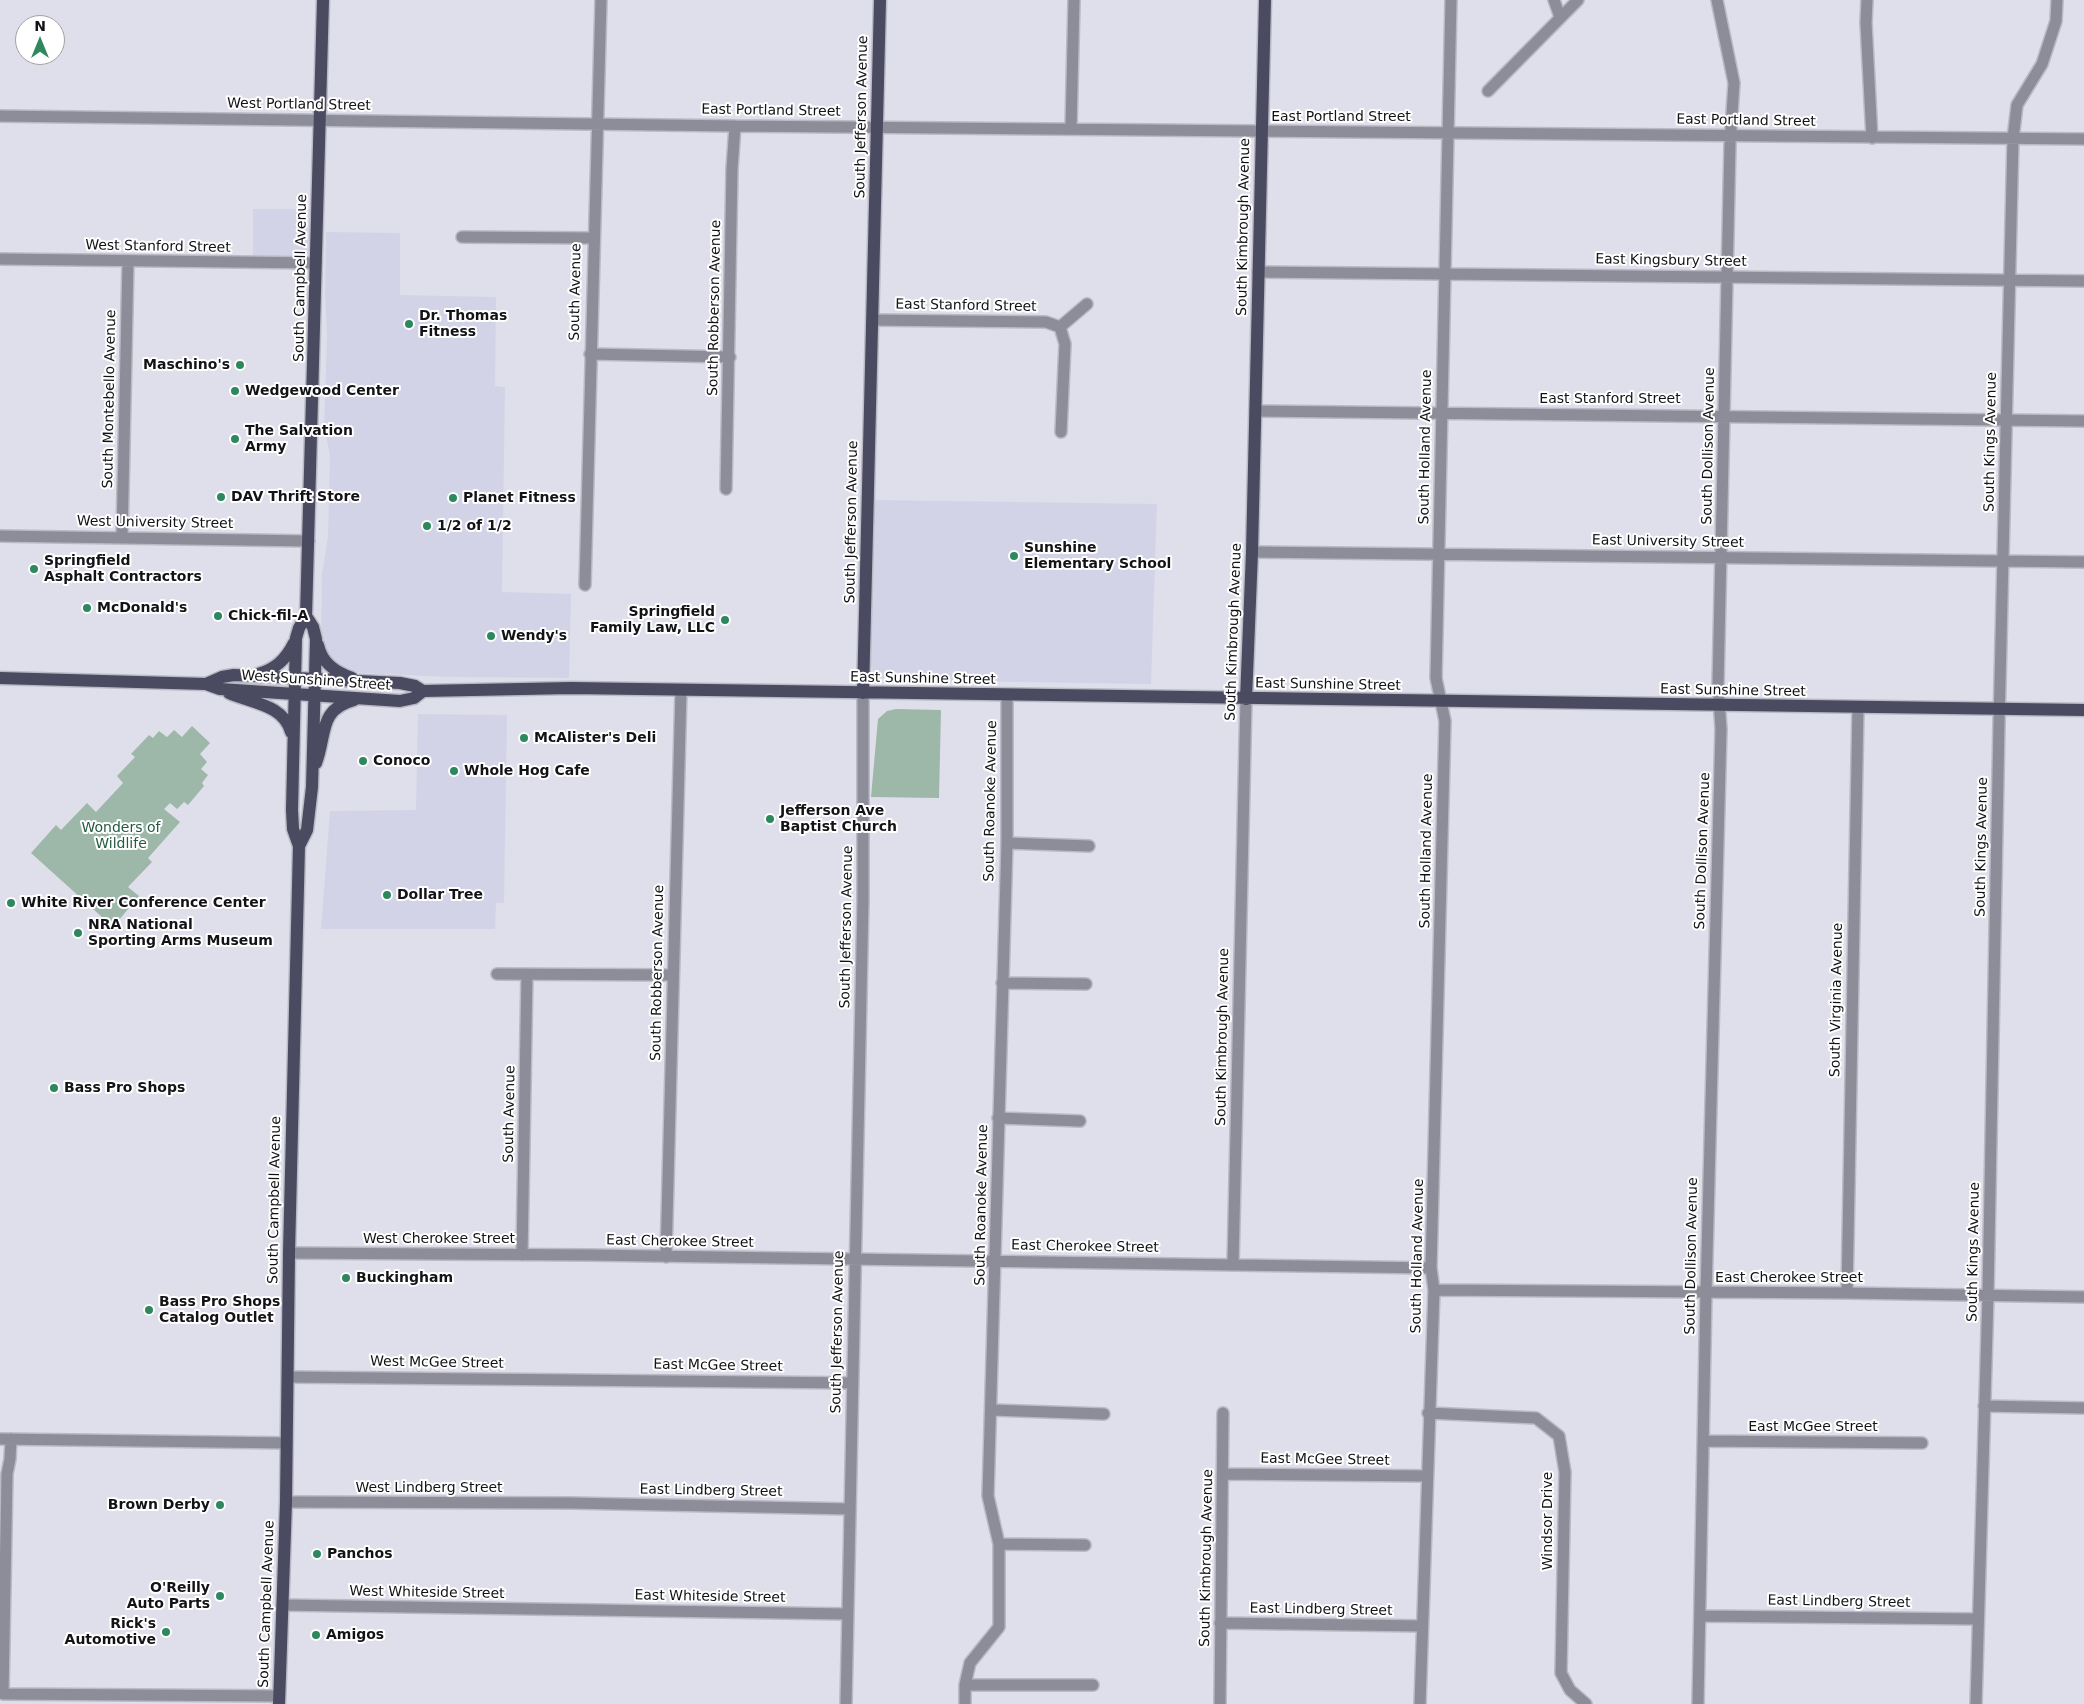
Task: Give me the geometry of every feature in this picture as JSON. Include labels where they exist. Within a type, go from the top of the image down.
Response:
[{"type":"main road","name":"South Campbell Avenue","points":[[300,846],[293,829],[294,678],[296,638],[306,616],[323,0]]},
{"type":"main road","name":"South Jefferson Avenue","points":[[864,693],[880,0]]},
{"type":"main road","name":"South Kimbrough Avenue","points":[[1246,699],[1252,552],[1265,0]]},
{"type":"main road","name":"South Campbell Avenue","points":[[279,1700],[286,1502],[289,1253],[300,846],[310,815],[316,639],[314,627],[306,616]]},
{"type":"main road","points":[[250,676],[271,670],[281,663],[296,638]]},
{"type":"main road","points":[[316,639],[321,656],[328,664],[344,675],[361,681]]},
{"type":"main road","name":"West Sunshine Street","points":[[206,684],[222,677],[234,675],[400,683],[415,686],[423,691],[571,688]]},
{"type":"main road","name":"West Sunshine Street","points":[[0,678],[206,684],[220,689],[400,701],[414,698],[423,691]]},
{"type":"main road","name":"East Sunshine Street","points":[[571,688],[2084,710]]},
{"type":"main road","points":[[220,689],[279,712],[289,724],[293,744]]},
{"type":"main road","points":[[312,772],[320,752],[326,722],[330,714],[344,703],[361,699]]},
{"type":"street","name":"South Avenue","points":[[584,586],[601,0]]},
{"type":"street","points":[[1071,129],[1074,0]]},
{"type":"street","name":"South Holland Avenue","points":[[1420,1704],[1428,1412],[1434,1290],[1431,1268],[1445,721],[1436,678],[1451,0]]},
{"type":"street","points":[[1554,0],[1560,17]]},
{"type":"street","points":[[1488,90],[1578,0]]},
{"type":"street","name":"South Dollison Avenue","points":[[1698,1704],[1706,1293],[1721,728],[1718,685],[1731,136],[1734,84],[1716,0]]},
{"type":"street","points":[[1867,0],[1866,23],[1872,138]]},
{"type":"street","name":"South Kings Avenue","points":[[1976,1704],[1988,1295],[2013,139],[2017,105],[2042,64],[2056,20],[2057,0]]},
{"type":"street","name":"West Portland Street","points":[[0,116],[597,125]]},
{"type":"street","name":"East Portland Street","points":[[597,125],[2084,139]]},
{"type":"street","name":"South Robberson Avenue","points":[[726,490],[730,357],[732,169],[735,126]]},
{"type":"street","points":[[462,237],[593,238]]},
{"type":"street","name":"West Stanford Street","points":[[0,259],[316,263]]},
{"type":"street","name":"South Montebello Avenue","points":[[122,537],[128,262]]},
{"type":"street","name":"East Kingsbury Street","points":[[1258,272],[2084,281]]},
{"type":"street","points":[[1061,432],[1065,344],[1060,327],[1087,304]]},
{"type":"street","name":"East Stanford Street","points":[[872,320],[1046,322],[1060,327]]},
{"type":"street","points":[[590,354],[730,357]]},
{"type":"street","name":"East Stanford Street","points":[[1255,411],[1725,415],[2084,421]]},
{"type":"street","name":"West University Street","points":[[0,536],[308,541]]},
{"type":"street","name":"East University Street","points":[[1252,552],[2084,562]]},
{"type":"street","name":"South Robberson Avenue","points":[[666,1256],[681,690]]},
{"type":"street","name":"South Jefferson Avenue","points":[[846,1704],[863,901],[864,693]]},
{"type":"street","name":"South Roanoke Avenue","points":[[965,1704],[965,1684],[970,1663],[999,1627],[999,1544],[988,1496],[992,1410],[1006,843],[1007,695]]},
{"type":"street","name":"South Kimbrough Avenue","points":[[1232,1265],[1246,699]]},
{"type":"street","name":"South Virginia Avenue","points":[[1847,1293],[1858,708]]},
{"type":"street","points":[[1006,843],[1089,846]]},
{"type":"street","points":[[497,974],[672,975]]},
{"type":"street","name":"South Avenue","points":[[522,1255],[527,974]]},
{"type":"street","points":[[1002,983],[1086,984]]},
{"type":"street","points":[[998,1118],[1080,1121]]},
{"type":"street","name":"West Cherokee Street","points":[[289,1253],[588,1256]]},
{"type":"street","name":"East Cherokee Street","points":[[588,1256],[1431,1268]]},
{"type":"street","name":"East Cherokee Street","points":[[1434,1290],[2084,1297]]},
{"type":"street","name":"West McGee Street","points":[[288,1377],[585,1380]]},
{"type":"street","name":"East McGee Street","points":[[585,1380],[852,1383]]},
{"type":"street","points":[[1984,1406],[2084,1408]]},
{"type":"street","points":[[992,1410],[1104,1414]]},
{"type":"street","name":"Windsor Drive","points":[[1428,1412],[1536,1418],[1559,1436],[1565,1472],[1561,1673],[1570,1690],[1586,1704]]},
{"type":"street","name":"South Kimbrough Avenue","points":[[1220,1704],[1223,1414]]},
{"type":"street","points":[[279,1700],[3,1694],[7,1474],[10,1459],[5,1439],[287,1443]]},
{"type":"street","name":"East McGee Street","points":[[1704,1441],[1922,1442]]},
{"type":"street","name":"East McGee Street","points":[[1223,1474],[1427,1476]]},
{"type":"street","name":"West Lindberg Street","points":[[286,1502],[571,1503]]},
{"type":"street","name":"East Lindberg Street","points":[[571,1503],[850,1509]]},
{"type":"street","points":[[999,1544],[1085,1545]]},
{"type":"street","name":"West Whiteside Street","points":[[282,1605],[572,1610]]},
{"type":"street","name":"East Whiteside Street","points":[[572,1610],[847,1614]]},
{"type":"street","name":"East Lindberg Street","points":[[1700,1616],[1977,1619]]},
{"type":"street","name":"East Lindberg Street","points":[[1220,1623],[1422,1626]]},
{"type":"street","points":[[965,1684],[1093,1684]]},
{"type":"shaded area","points":[[253,209],[310,209],[308,254],[304,256],[253,256]]},
{"type":"shaded area","points":[[326,232],[400,233],[400,295],[496,297],[495,386],[505,387],[502,592],[571,594],[569,678],[446,677],[363,673],[350,671],[332,663],[321,646],[322,574],[328,537],[330,455],[324,426],[327,337],[325,294]]},
{"type":"shaded area","name":"Sunshine Elementary School","points":[[873,500],[1157,504],[1151,684],[892,680],[878,677],[870,666]]},
{"type":"shaded area","points":[[418,714],[507,715],[504,903],[496,903],[495,929],[321,929],[330,811],[416,810]]},
{"type":"green space","points":[[896,709],[941,710],[939,798],[871,797],[878,719],[887,711]]},
{"type":"green space","name":"Wonders of Wildlife","points":[[192,726],[210,743],[200,754],[207,762],[201,769],[208,775],[202,783],[204,786],[188,805],[184,802],[177,809],[170,803],[164,809],[180,822],[148,858],[152,862],[128,887],[139,896],[113,927],[31,853],[56,825],[61,830],[87,803],[96,812],[123,783],[117,776],[135,757],[131,754],[149,735],[153,738],[159,731],[167,737],[174,730],[182,737]]},
{"type":"place","name":"Dr. Thomas Fitness","points":[[409,324]]},
{"type":"place","name":"Maschino's","points":[[240,365]]},
{"type":"place","name":"Wedgewood Center","points":[[235,391]]},
{"type":"place","name":"The Salvation Army","points":[[235,439]]},
{"type":"place","name":"DAV Thrift Store","points":[[221,497]]},
{"type":"place","name":"Planet Fitness","points":[[453,498]]},
{"type":"place","name":"1/2 of 1/2","points":[[427,526]]},
{"type":"place","name":"Sunshine Elementary School","points":[[1014,556]]},
{"type":"place","name":"Springfield Asphalt Contractors","points":[[34,569]]},
{"type":"place","name":"McDonald's","points":[[87,608]]},
{"type":"place","name":"Chick-fil-A","points":[[218,616]]},
{"type":"place","name":"Springfield Family Law, LLC","points":[[725,620]]},
{"type":"place","name":"Wendy's","points":[[491,636]]},
{"type":"place","name":"McAlister's Deli","points":[[524,738]]},
{"type":"place","name":"Conoco","points":[[363,761]]},
{"type":"place","name":"Whole Hog Cafe","points":[[454,771]]},
{"type":"place","name":"Jefferson Ave Baptist Church","points":[[770,819]]},
{"type":"place","name":"Dollar Tree","points":[[387,895]]},
{"type":"place","name":"White River Conference Center","points":[[11,903]]},
{"type":"place","name":"NRA National Sporting Arms Museum","points":[[78,933]]},
{"type":"place","name":"Bass Pro Shops","points":[[54,1088]]},
{"type":"place","name":"Buckingham","points":[[346,1278]]},
{"type":"place","name":"Bass Pro Shops Catalog Outlet","points":[[149,1310]]},
{"type":"place","name":"Brown Derby","points":[[220,1505]]},
{"type":"place","name":"Panchos","points":[[317,1554]]},
{"type":"place","name":"O'Reilly Auto Parts","points":[[220,1596]]},
{"type":"place","name":"Rick's Automotive","points":[[166,1632]]},
{"type":"place","name":"Amigos","points":[[316,1635]]}]
